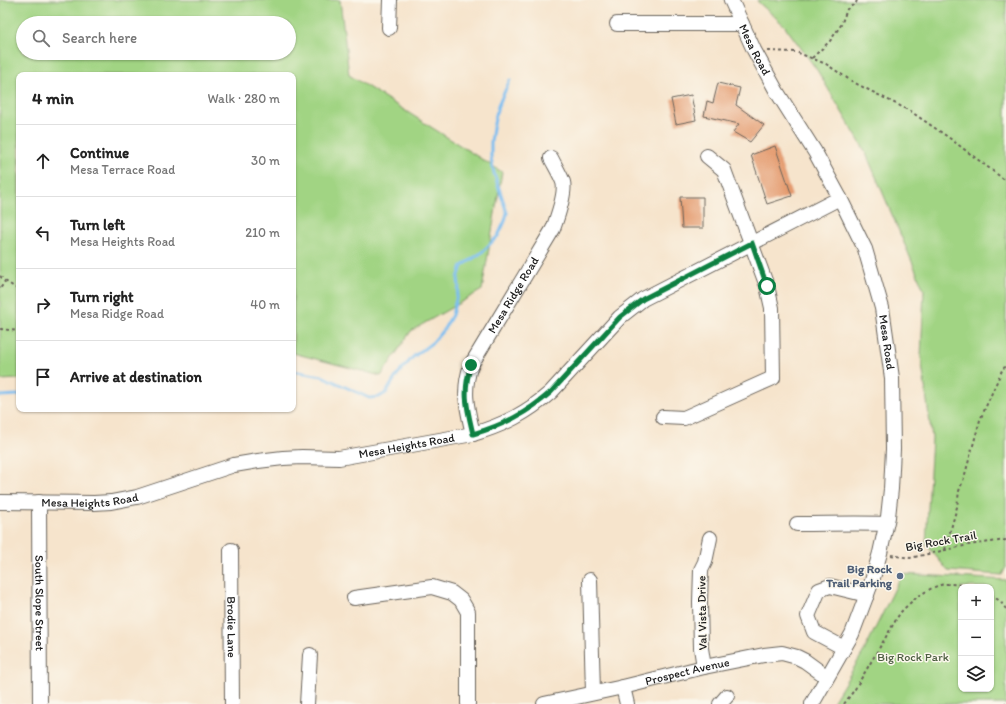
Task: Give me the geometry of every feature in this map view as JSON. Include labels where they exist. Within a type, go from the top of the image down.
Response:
[{"type":"street","points":[[389,28],[390,0]]},
{"type":"street","name":"Mesa Road","points":[[731,0],[754,50],[777,92],[815,152],[865,249],[882,308],[892,378],[893,449],[891,490],[880,553],[872,581],[852,634],[812,704]]},
{"type":"street","points":[[617,24],[742,24]]},
{"type":"street","points":[[663,417],[684,418],[773,378],[772,308],[767,286],[724,170],[707,156]]},
{"type":"street","name":"Mesa Ridge Road","points":[[473,434],[466,396],[466,385],[471,365],[553,229],[559,211],[562,200],[563,183],[551,158]]},
{"type":"street","name":"Mesa Heights Road","points":[[0,502],[94,503],[124,500],[240,464],[283,458],[339,458],[473,434],[487,430],[507,422],[540,402],[620,317],[643,299],[840,198]]},
{"type":"street","name":"South Slope Street","points":[[39,502],[40,704]]},
{"type":"street","points":[[797,524],[886,524]]},
{"type":"street","name":"Val Vista Drive","points":[[704,667],[700,602],[701,570],[705,562],[710,538]]},
{"type":"street","name":"Brodie Lane","points":[[231,550],[232,704]]},
{"type":"street","points":[[590,580],[593,693]]},
{"type":"street","points":[[844,648],[814,632],[808,616],[819,590],[830,586],[867,594]]},
{"type":"street","points":[[354,598],[432,587],[452,593],[461,600],[468,612],[468,704]]},
{"type":"street","name":"Prospect Avenue","points":[[544,704],[623,687],[704,667],[764,655],[782,653],[805,661],[827,677]]},
{"type":"street","points":[[307,704],[310,654]]},
{"type":"street","points":[[623,687],[627,704]]},
{"type":"path","points":[[812,58],[830,41],[841,25],[847,9],[856,3],[857,0]]},
{"type":"path","points":[[754,50],[796,52],[826,64],[853,82],[910,111],[948,137],[1006,181]]},
{"type":"path","points":[[0,276],[16,288]]},
{"type":"path","points":[[0,289],[5,281]]},
{"type":"path","points":[[0,329],[16,331]]},
{"type":"path","points":[[944,550],[957,507],[959,491],[980,420],[1003,368],[1006,367]]},
{"type":"path","name":"Big Rock Trail","points":[[880,553],[910,558],[968,545],[1006,540]]},
{"type":"path","points":[[844,704],[855,689],[900,613],[910,602],[933,588],[945,584],[958,585]]},
{"type":"path","points":[[994,597],[1000,601],[1006,609]]},
{"type":"green space","points":[[0,0],[340,0],[349,75],[502,172],[482,290],[411,331],[381,376],[296,354],[296,72],[16,72],[16,379],[0,380]]},
{"type":"green space","points":[[757,0],[1006,0],[1006,567],[1002,575],[948,571],[926,544],[932,438],[921,357],[924,290],[865,151],[817,70],[784,25]]},
{"type":"green space","name":"Big Rock Park","points":[[902,574],[1006,580],[1006,704],[832,704],[864,651]]},
{"type":"building","points":[[718,83],[740,88],[736,105],[764,125],[750,142],[733,132],[739,124],[704,116],[707,101],[713,103]]},
{"type":"building","points":[[691,95],[696,120],[676,124],[671,99]]},
{"type":"building","points":[[775,146],[792,196],[767,204],[751,155]]},
{"type":"building","points":[[680,197],[703,197],[703,228],[682,228]]},
{"type":"waterway","points":[[296,372],[322,376],[369,398],[379,397],[386,393],[397,375],[413,357],[433,342],[444,329],[452,315],[459,287],[458,278],[462,266],[481,253],[498,236],[505,221],[507,213],[494,173],[491,158],[491,142],[498,106],[510,80]]},
{"type":"waterway","points":[[0,396],[16,395]]},
{"type":"place","name":"Big Rock Trail Parking","points":[[900,576]]},
{"type":"route","points":[[471,365],[466,385],[466,396],[473,434],[501,425],[540,402],[620,317],[643,299],[752,243],[767,286]]}]
